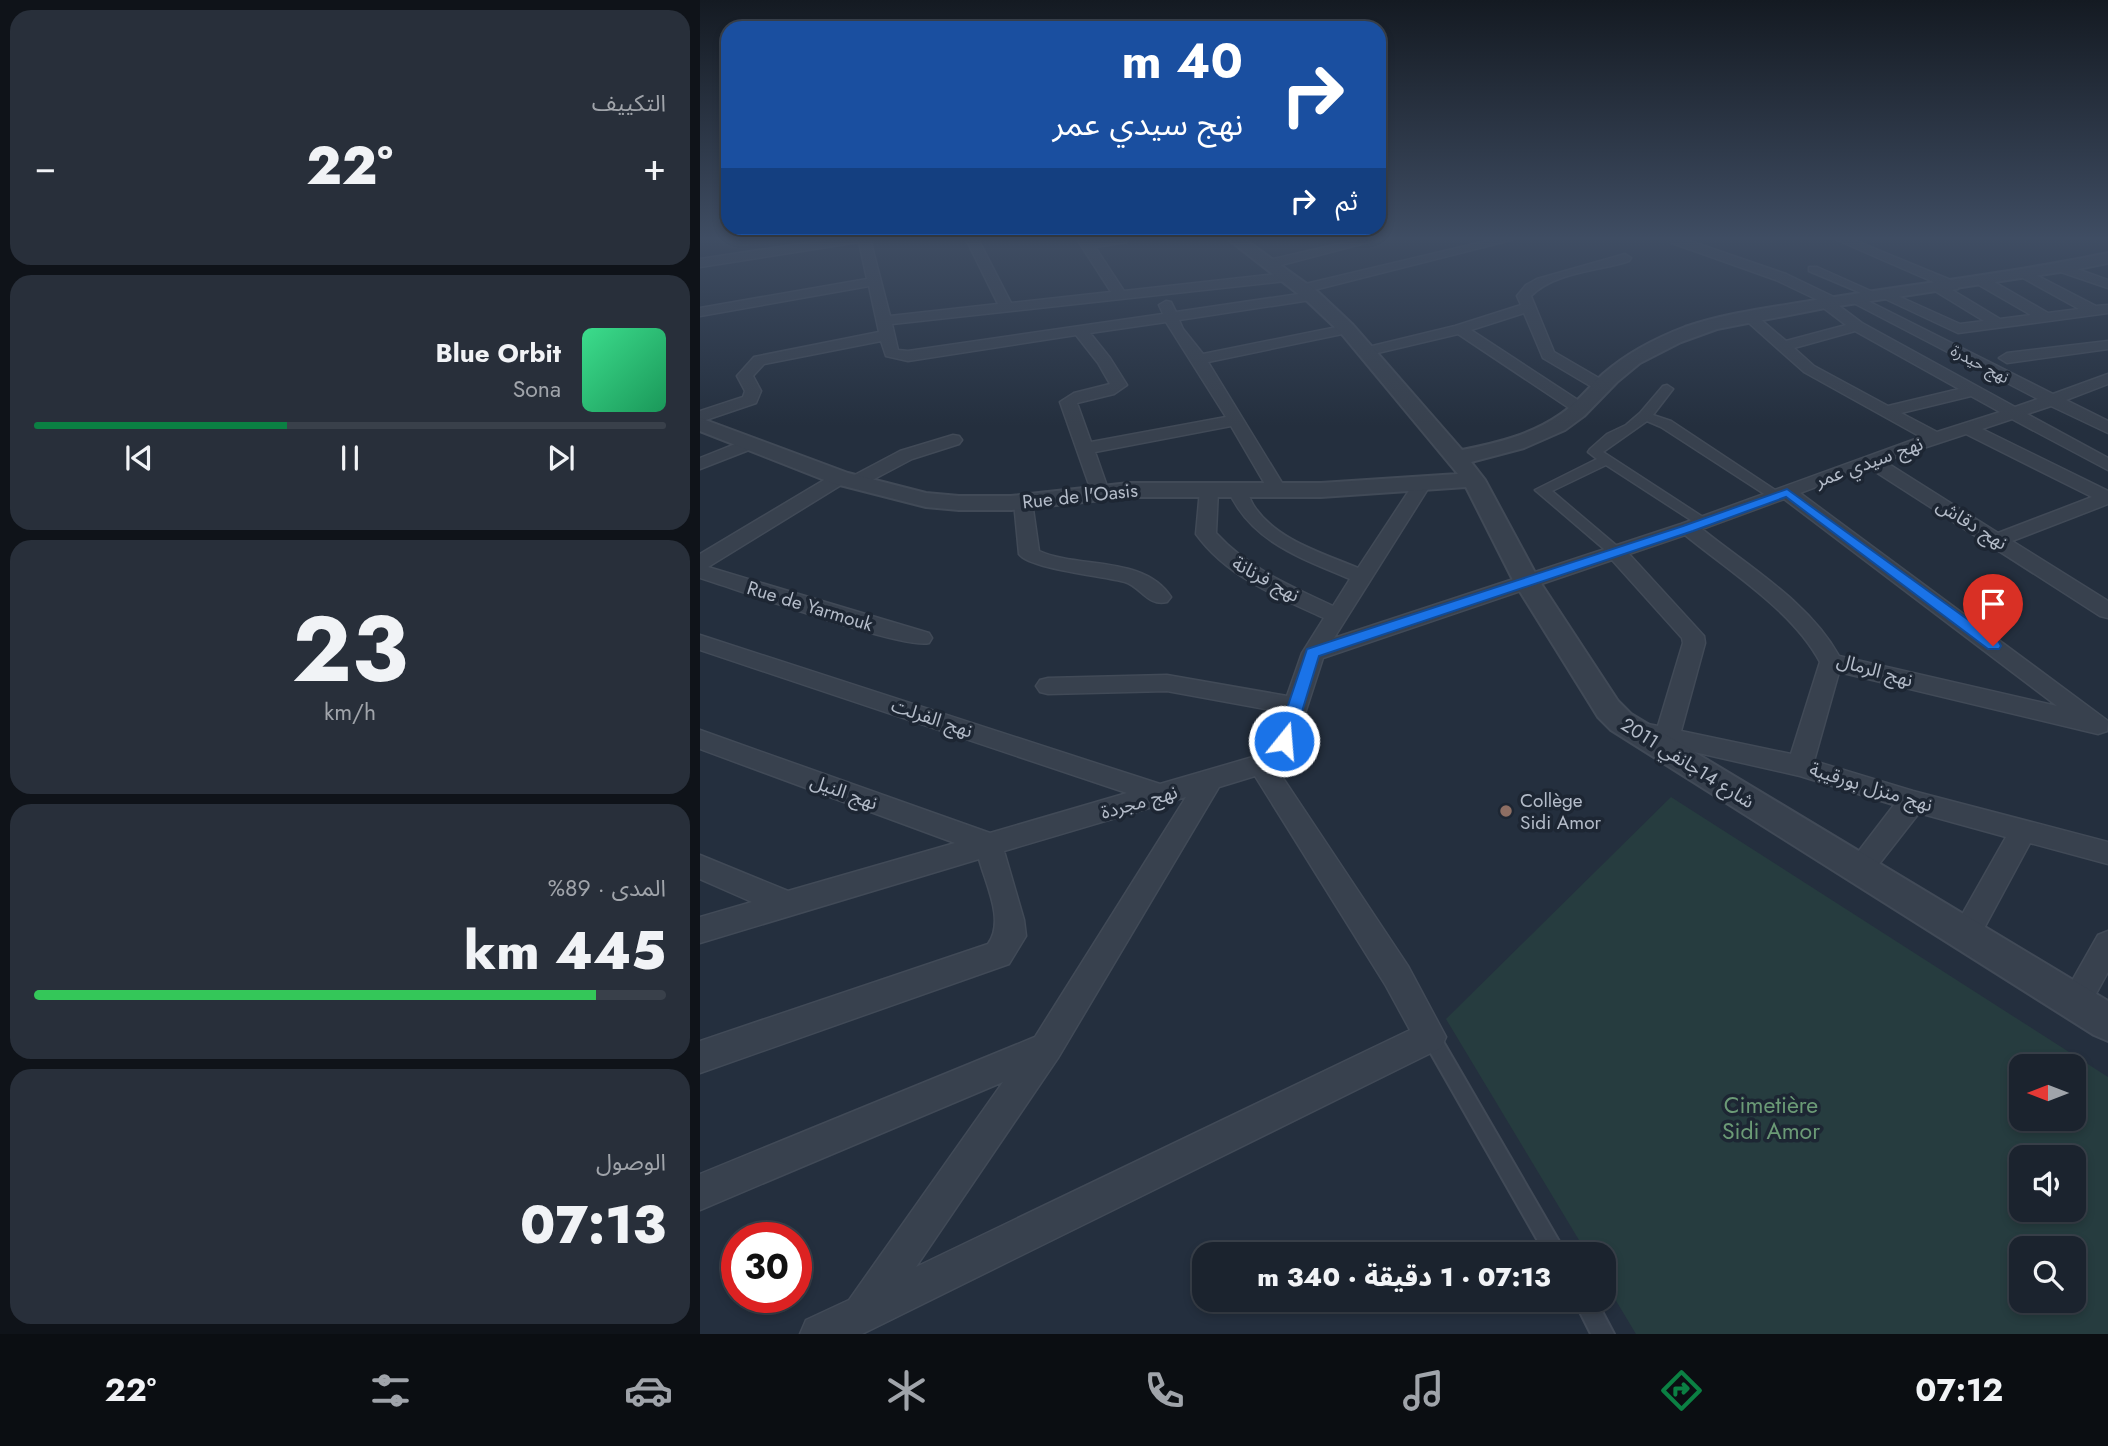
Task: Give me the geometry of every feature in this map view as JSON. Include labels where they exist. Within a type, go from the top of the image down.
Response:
[{"type":"street","points":[[700,312],[761,301]]},
{"type":"street","points":[[880,301],[891,353],[908,356],[1171,316],[1223,301]]},
{"type":"street","points":[[1003,301],[1006,307]]},
{"type":"street","points":[[700,417],[750,400],[753,391],[745,376],[759,360],[886,328],[1006,307],[1061,301]]},
{"type":"street","points":[[1165,301],[1176,330],[1199,359],[1279,491]]},
{"type":"street","name":"شارع 14جانفي 2011","points":[[1315,301],[1369,351],[1474,480],[1527,582],[1608,709],[1632,730],[2108,1022]]},
{"type":"street","points":[[1527,301],[1548,355],[1603,387]]},
{"type":"street","points":[[1826,301],[1857,326],[2108,465]]},
{"type":"street","points":[[1457,458],[1516,445],[1544,433],[1581,409],[1615,373],[1636,358],[1674,338],[1696,329],[1748,316],[1839,301]]},
{"type":"street","name":"نهج حيدرة","points":[[1857,301],[2108,428]]},
{"type":"street","points":[[1892,301],[1950,327],[1962,329],[2101,310]]},
{"type":"street","points":[[1967,301],[1998,324]]},
{"type":"street","points":[[2018,301],[2047,318]]},
{"type":"street","points":[[2083,301],[2101,310]]},
{"type":"street","points":[[1369,351],[1460,329],[1530,306]]},
{"type":"street","points":[[1748,316],[1809,369],[1935,438]]},
{"type":"street","points":[[1784,346],[1857,326]]},
{"type":"street","points":[[1199,359],[1348,329]]},
{"type":"street","points":[[1460,329],[1581,409]]},
{"type":"street","points":[[1079,330],[1105,361],[1119,385],[1114,389],[1077,396],[1068,402],[1100,492]]},
{"type":"street","points":[[2007,358],[2108,345]]},
{"type":"street","name":"نهج سيدي عمر","points":[[1312,653],[1695,525],[1870,460],[2103,385]]},
{"type":"street","points":[[1667,389],[1646,416],[1631,428],[1612,437],[1595,452],[1695,525]]},
{"type":"street","points":[[1887,411],[1974,390]]},
{"type":"street","points":[[1646,416],[1666,424],[1782,494],[2103,726]]},
{"type":"street","points":[[1084,449],[1237,420]]},
{"type":"street","name":"Rue de l'Oasis","points":[[700,424],[848,480],[926,500],[985,504],[1100,492],[1279,491],[1474,480]]},
{"type":"street","points":[[1968,428],[2108,498]]},
{"type":"street","points":[[700,564],[848,480],[906,455],[953,440]]},
{"type":"street","points":[[700,464],[748,444]]},
{"type":"street","points":[[1606,460],[1542,490],[1616,552],[1693,636],[1694,643],[1668,736]]},
{"type":"street","name":"نهج دقاش","points":[[1870,460],[2108,611]]},
{"type":"street","points":[[820,1334],[855,1324],[1430,1037],[1397,976],[1262,766],[1272,761],[1279,752],[1312,653],[1422,484]]},
{"type":"street","name":"نهج فرنانة","points":[[1209,490],[1206,534],[1221,553],[1241,568],[1335,615]]},
{"type":"street","points":[[1237,490],[1243,508],[1280,540],[1360,576]]},
{"type":"street","points":[[1997,540],[2108,498]]},
{"type":"street","points":[[1023,502],[1029,554],[1037,558],[1135,578],[1160,597]]},
{"type":"street","name":"نهج الرمال","points":[[1695,525],[1805,624],[1826,649],[1830,662],[2103,726]]},
{"type":"street","name":"Rue de Yarmouk","points":[[700,571],[921,638]]},
{"type":"street","name":"نهج الفرلت","points":[[700,642],[1163,795]]},
{"type":"street","points":[[1800,766],[1830,662]]},
{"type":"street","points":[[1048,687],[1167,683],[1295,706]]},
{"type":"street","name":"نهج منزل بورقيبة","points":[[1632,730],[1800,766],[1913,801],[2108,853]]},
{"type":"street","name":"نهج النيل","points":[[700,740],[988,844]]},
{"type":"street","name":"نهج مجردة","points":[[700,930],[1262,766]]},
{"type":"street","points":[[855,1324],[1047,1047],[1209,781]]},
{"type":"street","points":[[1859,869],[1913,801]]},
{"type":"street","points":[[1965,936],[2023,831]]},
{"type":"street","points":[[700,1057],[998,954],[1011,936],[1010,920],[988,844]]},
{"type":"street","points":[[700,867],[790,905]]},
{"type":"street","points":[[2075,1002],[2108,944]]},
{"type":"street","points":[[700,1192],[1047,1047]]},
{"type":"lane","points":[[1430,1037],[1549,1242]]},
{"type":"lane","points":[[1591,1312],[1603,1334]]},
{"type":"green space","name":"Cimetière Sidi Amor","points":[[1671,797],[2072,1054],[2009,1054],[2009,1131],[2086,1131],[2086,1063],[2108,1077],[2108,1334],[1636,1334],[1616,1301],[1616,1242],[1580,1242],[1446,1019]]},
{"type":"place","name":"Collège Sidi Amor","points":[[1506,811]]},
{"type":"route","points":[[1284,741],[1312,653],[1688,528],[1787,492],[1993,646]]}]
